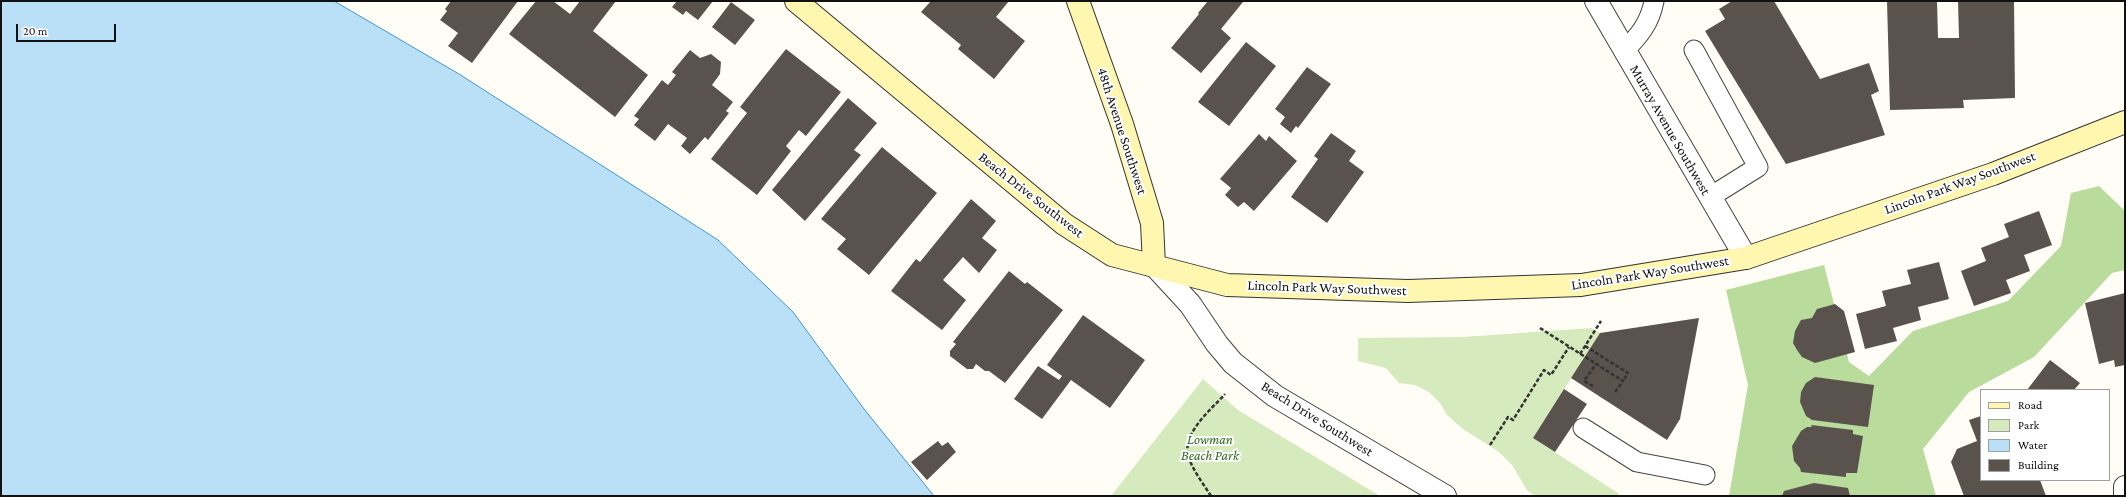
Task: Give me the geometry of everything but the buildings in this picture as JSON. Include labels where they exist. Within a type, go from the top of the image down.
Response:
[{"type":"main road","name":"Beach Drive Southwest","points":[[796,1],[1064,224],[1112,255],[1154,265]]},
{"type":"main road","name":"48th Avenue Southwest","points":[[1078,1],[1122,124],[1152,223],[1154,265]]},
{"type":"main road","name":"Lincoln Park Way Southwest","points":[[1154,265],[1227,285],[1408,291],[1581,285],[1746,258],[1993,174],[2125,122]]},
{"type":"street","name":"Murray Avenue Southwest","points":[[1596,1],[1746,258]]},
{"type":"street","name":"Beach Drive Southwest","points":[[1154,265],[1190,304],[1216,344],[1233,364],[1276,396],[1445,496]]},
{"type":"street","points":[[2125,487],[2125,494]]},
{"type":"lane","points":[[1624,51],[1642,33],[1652,13],[1654,1]]},
{"type":"lane","points":[[1694,50],[1758,167],[1710,198]]},
{"type":"lane","points":[[1583,428],[1637,462],[1705,475]]},
{"type":"path","points":[[1580,354],[1601,321]]},
{"type":"path","points":[[1540,328],[1623,381]]},
{"type":"path","points":[[1585,346],[1628,373],[1615,392]]},
{"type":"path","points":[[1490,445],[1508,417],[1513,420],[1544,370],[1551,375],[1569,347]]},
{"type":"path","points":[[1594,386],[1584,381],[1596,364]]},
{"type":"path","points":[[1211,496],[1189,460],[1187,446],[1194,430],[1226,393]]},
{"type":"green space","points":[[2099,186],[2125,211],[2125,270],[2112,273],[2034,357],[1969,392],[1923,449],[1936,496],[1729,496],[1748,385],[1726,290],[1824,265],[1849,362],[1869,376],[1913,331],[2008,301],[2061,246],[2071,193]]},
{"type":"green space","points":[[1591,328],[1600,333],[1533,438],[1618,493],[1619,496],[1535,496],[1527,490],[1512,465],[1499,452],[1463,429],[1447,415],[1440,403],[1429,392],[1415,385],[1399,383],[1386,368],[1358,361],[1358,338],[1463,337]]},
{"type":"green space","name":"Lowman Beach Park","points":[[1203,379],[1238,410],[1380,496],[1111,496]]},
{"type":"water","points":[[1,1],[334,1],[459,74],[718,240],[793,312],[864,409],[934,496],[1,496]]}]
